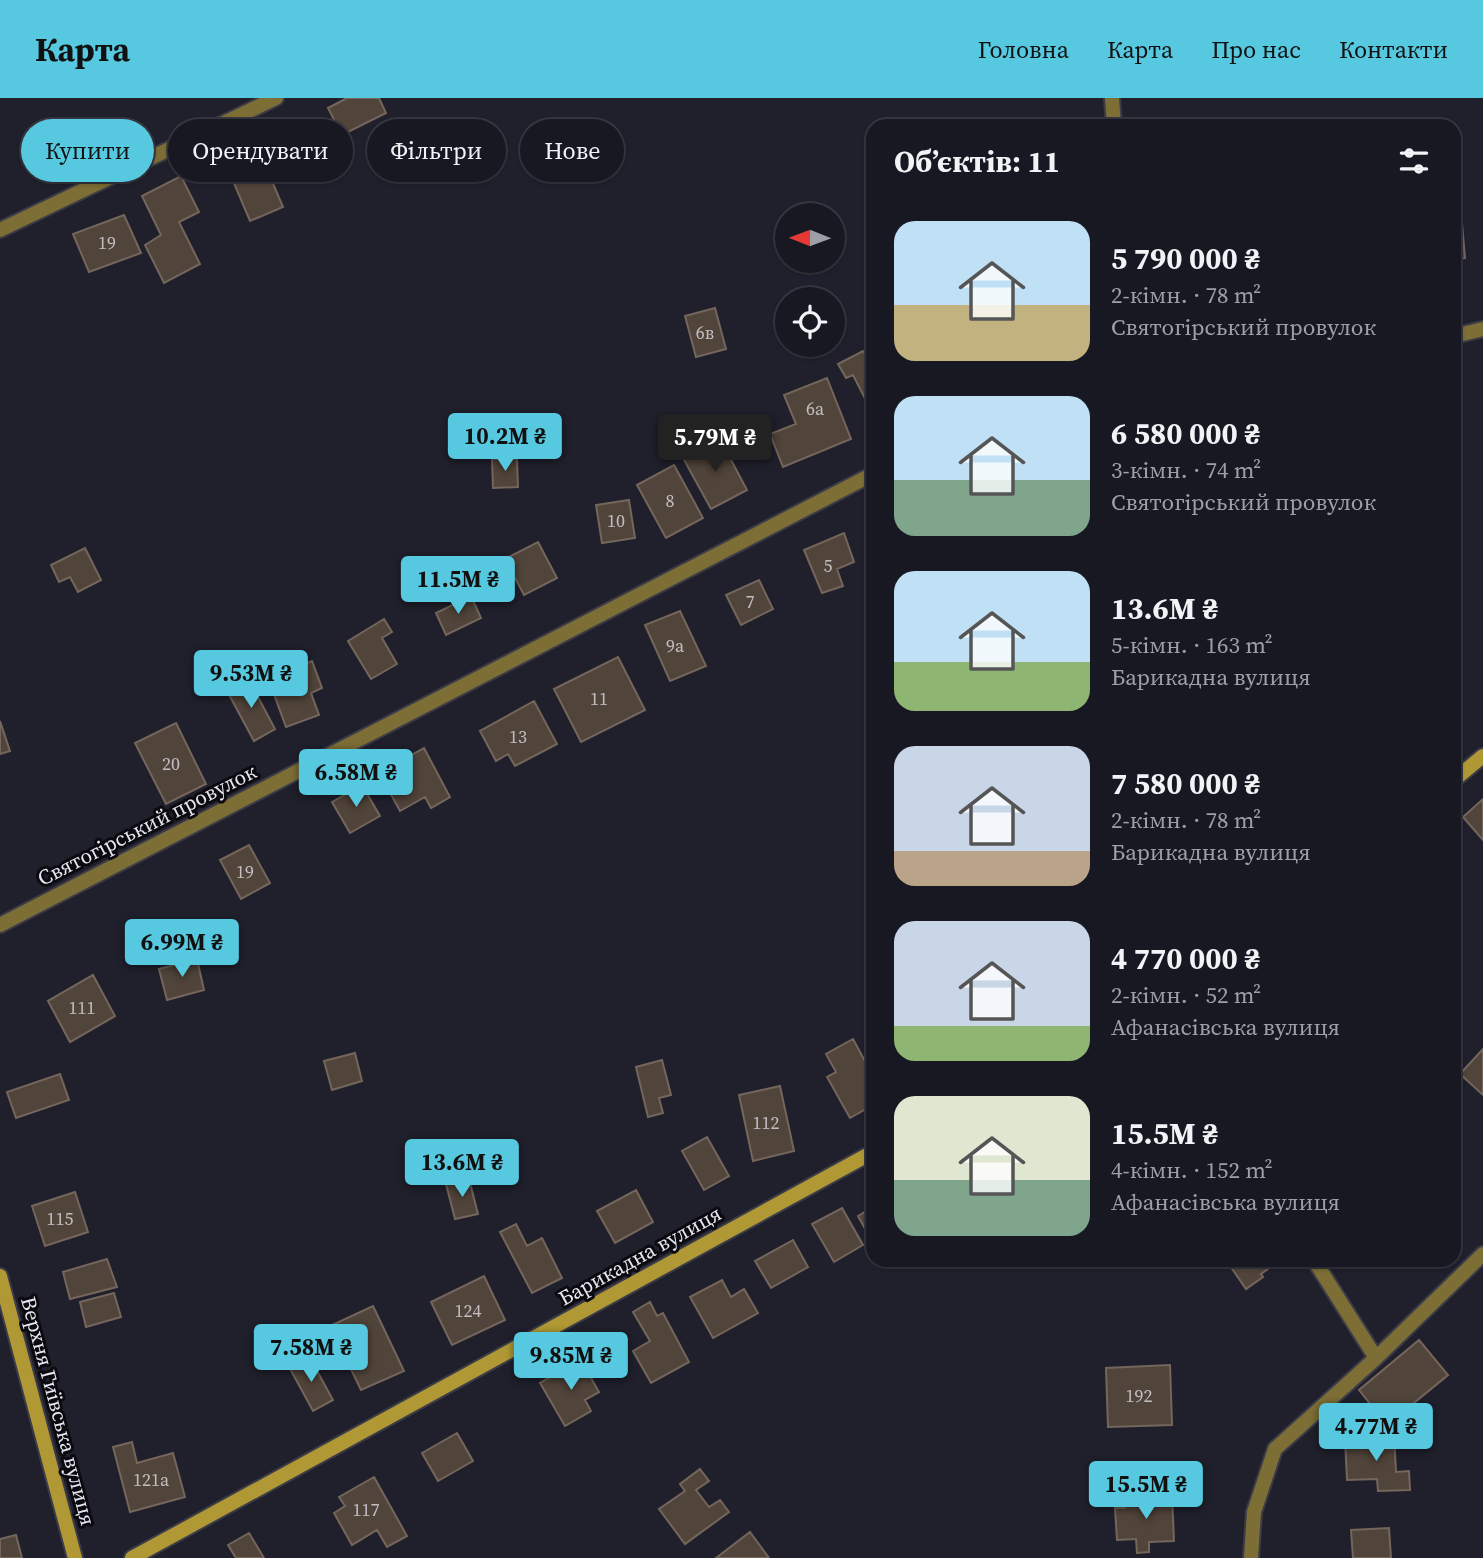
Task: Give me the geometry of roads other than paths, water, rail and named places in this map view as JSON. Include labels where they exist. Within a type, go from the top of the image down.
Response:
[{"type":"street","points":[[0,230],[276,98]]},
{"type":"street","points":[[1112,98],[1114,119]]},
{"type":"street","points":[[1461,335],[1483,329]]},
{"type":"street","name":"Святогірський провулок","points":[[0,925],[866,478]]},
{"type":"street","points":[[1461,774],[1483,756]]},
{"type":"street","name":"Барикадна вулиця","points":[[132,1558],[866,1156]]},
{"type":"street","points":[[1251,1558],[1254,1512],[1275,1449],[1376,1358],[1483,1254]]},
{"type":"street","points":[[1318,1267],[1376,1358]]},
{"type":"street","name":"Верхня Гиївська вулиця","points":[[0,1276],[75,1558]]}]
